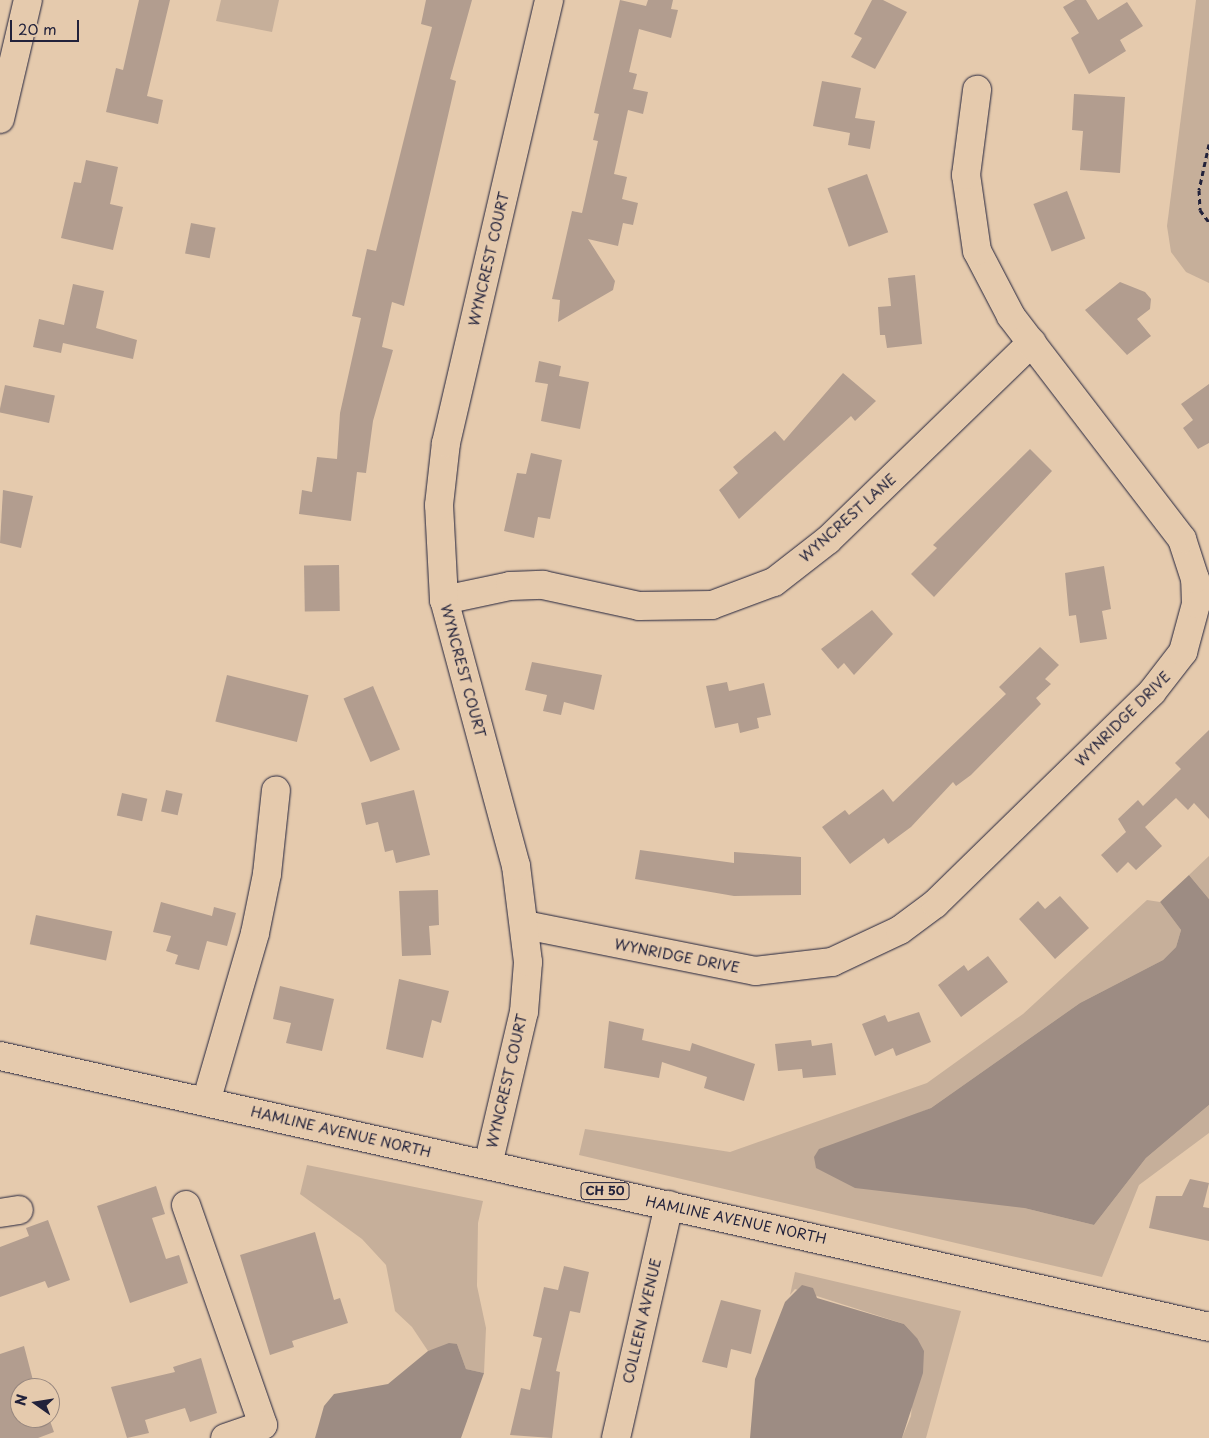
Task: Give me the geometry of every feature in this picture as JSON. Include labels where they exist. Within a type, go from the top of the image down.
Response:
[{"type":"street","points":[[0,119],[28,0]]},
{"type":"street","name":"WYNCREST COURT","points":[[488,1165],[524,1012],[528,962],[525,925],[516,866],[444,600],[439,505],[446,443],[549,0]]},
{"type":"street","name":"WYNRIDGE DRIVE","points":[[525,925],[755,971],[832,962],[900,930],[935,904],[1170,674],[1192,629],[1196,604],[1195,579],[1182,539],[994,290],[969,215],[966,174],[977,90]]},
{"type":"street","name":"WYNCREST LANE","points":[[444,600],[510,586],[544,585],[639,606],[712,605],[774,582],[828,540],[1032,342]]},
{"type":"street","points":[[206,1102],[255,933],[267,874],[276,790]]},
{"type":"street","name":"HAMLINE AVENUE NORTH","points":[[0,1056],[1209,1327]]},
{"type":"street","points":[[186,1204],[263,1425],[225,1438]]},
{"type":"street","name":"COLLEEN AVENUE","points":[[616,1438],[669,1205]]},
{"type":"path","points":[[1209,144],[1199,190],[1200,210],[1209,222]]},
{"type":"shaded area","points":[[221,0],[279,0],[272,32],[216,21]]},
{"type":"shaded area","points":[[1196,0],[1209,0],[1209,283],[1186,272],[1171,252],[1167,226]]},
{"type":"shaded area","points":[[1209,856],[1209,899],[1189,875]]},
{"type":"shaded area","points":[[1189,875],[1209,899],[1209,1105],[1146,1158],[1094,1225],[1024,1208],[855,1188],[816,1168],[814,1157],[819,1149],[931,1108],[1080,1003],[1163,960],[1176,947],[1181,930],[1160,902]]},
{"type":"shaded area","points":[[1147,900],[1160,902],[1181,930],[1176,947],[1163,960],[1080,1003],[931,1108],[890,1125],[1024,1208],[1094,1225],[1146,1158],[1209,1105],[1209,1133],[1139,1185],[1102,1277],[579,1155],[585,1129],[730,1152],[927,1083],[1023,1014]]},
{"type":"shaded area","points":[[307,1165],[483,1201],[478,1223],[477,1286],[486,1328],[484,1373],[466,1369],[457,1344],[428,1351],[412,1327],[395,1311],[386,1265],[362,1239],[300,1194]]},
{"type":"shaded area","points":[[795,1272],[961,1311],[926,1438],[902,1438],[911,1416],[917,1338],[904,1324],[795,1289],[790,1295]]},
{"type":"shaded area","points":[[802,1285],[813,1288],[817,1298],[904,1324],[917,1338],[924,1351],[923,1373],[902,1438],[750,1438],[755,1379],[785,1302]]},
{"type":"shaded area","points":[[449,1343],[457,1344],[466,1369],[484,1373],[461,1438],[315,1438],[324,1406],[334,1394],[388,1384],[428,1351]]},
{"type":"building","points":[[139,0],[170,0],[147,96],[163,100],[158,124],[106,112],[116,68],[123,70]]},
{"type":"building","points":[[426,0],[472,0],[450,79],[456,81],[404,306],[392,302],[382,347],[393,350],[373,421],[366,473],[357,472],[351,521],[299,514],[302,490],[312,492],[317,457],[337,459],[340,413],[361,318],[352,316],[367,249],[376,251],[432,27],[421,24]]},
{"type":"building","points":[[620,0],[646,6],[648,0],[673,0],[671,9],[678,10],[671,38],[639,29],[629,72],[637,74],[633,89],[648,92],[643,114],[628,110],[614,174],[627,177],[622,199],[638,203],[633,225],[623,223],[618,246],[588,239],[615,281],[613,290],[558,322],[560,300],[552,299],[572,211],[582,213],[598,141],[593,140],[599,114],[594,113]]},
{"type":"building","points":[[872,0],[883,0],[907,12],[875,69],[851,57],[862,38],[854,34]]},
{"type":"building","points":[[1075,0],[1086,0],[1098,20],[1127,2],[1143,26],[1120,40],[1126,51],[1089,74],[1071,38],[1079,33],[1063,7]]},
{"type":"building","points":[[822,81],[861,88],[855,118],[875,121],[870,149],[848,145],[850,133],[813,126]]},
{"type":"building","points":[[1074,94],[1125,97],[1120,173],[1080,170],[1083,131],[1072,130]]},
{"type":"building","points":[[86,160],[118,167],[110,204],[123,207],[113,250],[61,238],[74,182],[81,183]]},
{"type":"building","points":[[867,174],[888,232],[849,247],[828,188]]},
{"type":"building","points":[[1067,191],[1085,239],[1052,252],[1033,204]]},
{"type":"building","points":[[191,223],[216,228],[210,258],[185,253]]},
{"type":"building","points":[[915,275],[922,344],[887,348],[885,335],[880,335],[878,307],[891,306],[888,278]]},
{"type":"building","points":[[1120,282],[1145,292],[1151,299],[1150,309],[1137,319],[1151,336],[1127,355],[1085,310]]},
{"type":"building","points":[[73,284],[104,291],[96,328],[137,340],[133,359],[63,343],[61,353],[33,347],[39,319],[64,325]]},
{"type":"building","points":[[539,361],[561,366],[559,376],[589,382],[580,429],[541,421],[548,384],[535,382]]},
{"type":"building","points":[[843,373],[876,401],[855,421],[851,416],[739,519],[719,490],[738,473],[733,467],[775,431],[784,441]]},
{"type":"building","points":[[1209,384],[1209,443],[1198,449],[1183,428],[1193,420],[1181,404]]},
{"type":"building","points":[[5,385],[55,396],[49,423],[0,413]]},
{"type":"building","points":[[1030,449],[1052,471],[934,597],[911,574],[937,548],[933,545]]},
{"type":"building","points":[[531,453],[562,460],[550,519],[538,517],[534,538],[504,531],[517,473],[526,474]]},
{"type":"building","points":[[3,490],[33,496],[21,548],[0,543]]},
{"type":"building","points":[[339,565],[340,611],[305,612],[304,566]]},
{"type":"building","points":[[1104,566],[1111,609],[1102,611],[1107,639],[1080,643],[1076,615],[1069,616],[1065,573]]},
{"type":"building","points":[[872,610],[893,634],[854,675],[844,663],[838,669],[821,649]]},
{"type":"building","points":[[1040,647],[1059,665],[1045,679],[1051,684],[1036,698],[1041,704],[971,775],[956,786],[953,782],[911,827],[888,844],[884,838],[850,864],[822,827],[845,810],[849,815],[883,789],[893,802],[1006,694],[999,687]]},
{"type":"building","points":[[532,662],[602,675],[594,710],[564,702],[561,715],[543,711],[547,695],[525,690]]},
{"type":"building","points":[[227,675],[309,695],[297,742],[215,722]]},
{"type":"building","points":[[727,682],[729,691],[764,683],[771,715],[757,718],[759,728],[740,733],[738,723],[715,728],[706,686]]},
{"type":"building","points":[[373,686],[400,750],[371,762],[344,699]]},
{"type":"building","points":[[1209,730],[1209,819],[1194,803],[1188,810],[1176,798],[1145,827],[1162,846],[1136,870],[1128,862],[1117,873],[1101,855],[1126,832],[1118,819],[1138,800],[1143,806],[1181,769],[1175,763]]},
{"type":"building","points":[[166,790],[183,794],[178,815],[161,811]]},
{"type":"building","points":[[414,790],[430,855],[396,863],[393,850],[385,852],[378,822],[366,825],[361,803]]},
{"type":"building","points":[[122,793],[147,799],[142,821],[117,815]]},
{"type":"building","points":[[640,850],[734,863],[734,852],[801,857],[801,895],[734,896],[635,879]]},
{"type":"building","points":[[438,890],[439,925],[429,926],[431,955],[402,956],[399,891]]},
{"type":"building","points":[[1060,896],[1089,928],[1055,959],[1019,919],[1038,901],[1045,909]]},
{"type":"building","points":[[161,902],[212,916],[214,907],[236,913],[227,946],[207,941],[199,970],[175,964],[178,955],[166,951],[171,936],[153,932]]},
{"type":"building","points":[[36,915],[112,931],[106,961],[30,944]]},
{"type":"building","points":[[988,956],[1008,982],[961,1017],[938,985],[964,965],[968,971]]},
{"type":"building","points":[[399,979],[449,991],[441,1023],[432,1020],[423,1058],[386,1049]]},
{"type":"building","points":[[280,986],[334,999],[322,1051],[286,1043],[291,1023],[273,1019]]},
{"type":"building","points":[[919,1012],[931,1042],[896,1056],[893,1048],[875,1056],[862,1024],[885,1015],[888,1022]]},
{"type":"building","points":[[609,1021],[644,1029],[642,1040],[690,1051],[692,1043],[755,1064],[744,1101],[704,1088],[707,1077],[662,1062],[659,1078],[604,1068]]},
{"type":"building","points":[[811,1040],[812,1046],[832,1043],[836,1075],[803,1078],[802,1069],[778,1071],[775,1044]]},
{"type":"building","points":[[1190,1179],[1209,1183],[1203,1207],[1209,1208],[1209,1241],[1149,1228],[1156,1196],[1182,1196]]},
{"type":"building","points":[[156,1186],[165,1214],[152,1218],[166,1259],[179,1255],[188,1283],[130,1303],[97,1206]]},
{"type":"building","points":[[48,1220],[70,1280],[48,1288],[45,1281],[0,1297],[0,1247],[29,1236],[26,1228]]},
{"type":"building","points":[[315,1232],[334,1300],[340,1298],[348,1323],[292,1341],[294,1347],[270,1355],[240,1255]]},
{"type":"building","points":[[564,1266],[589,1272],[580,1313],[570,1311],[556,1371],[560,1372],[552,1438],[510,1435],[521,1388],[530,1390],[542,1338],[533,1336],[544,1287],[558,1290]]},
{"type":"building","points":[[721,1300],[761,1310],[751,1354],[731,1349],[727,1368],[702,1362]]},
{"type":"building","points":[[24,1346],[32,1378],[10,1378],[10,1428],[53,1428],[54,1432],[38,1438],[0,1438],[0,1354]]},
{"type":"building","points":[[201,1358],[217,1413],[190,1422],[185,1408],[145,1420],[149,1433],[127,1438],[111,1387],[175,1372],[173,1367]]}]
